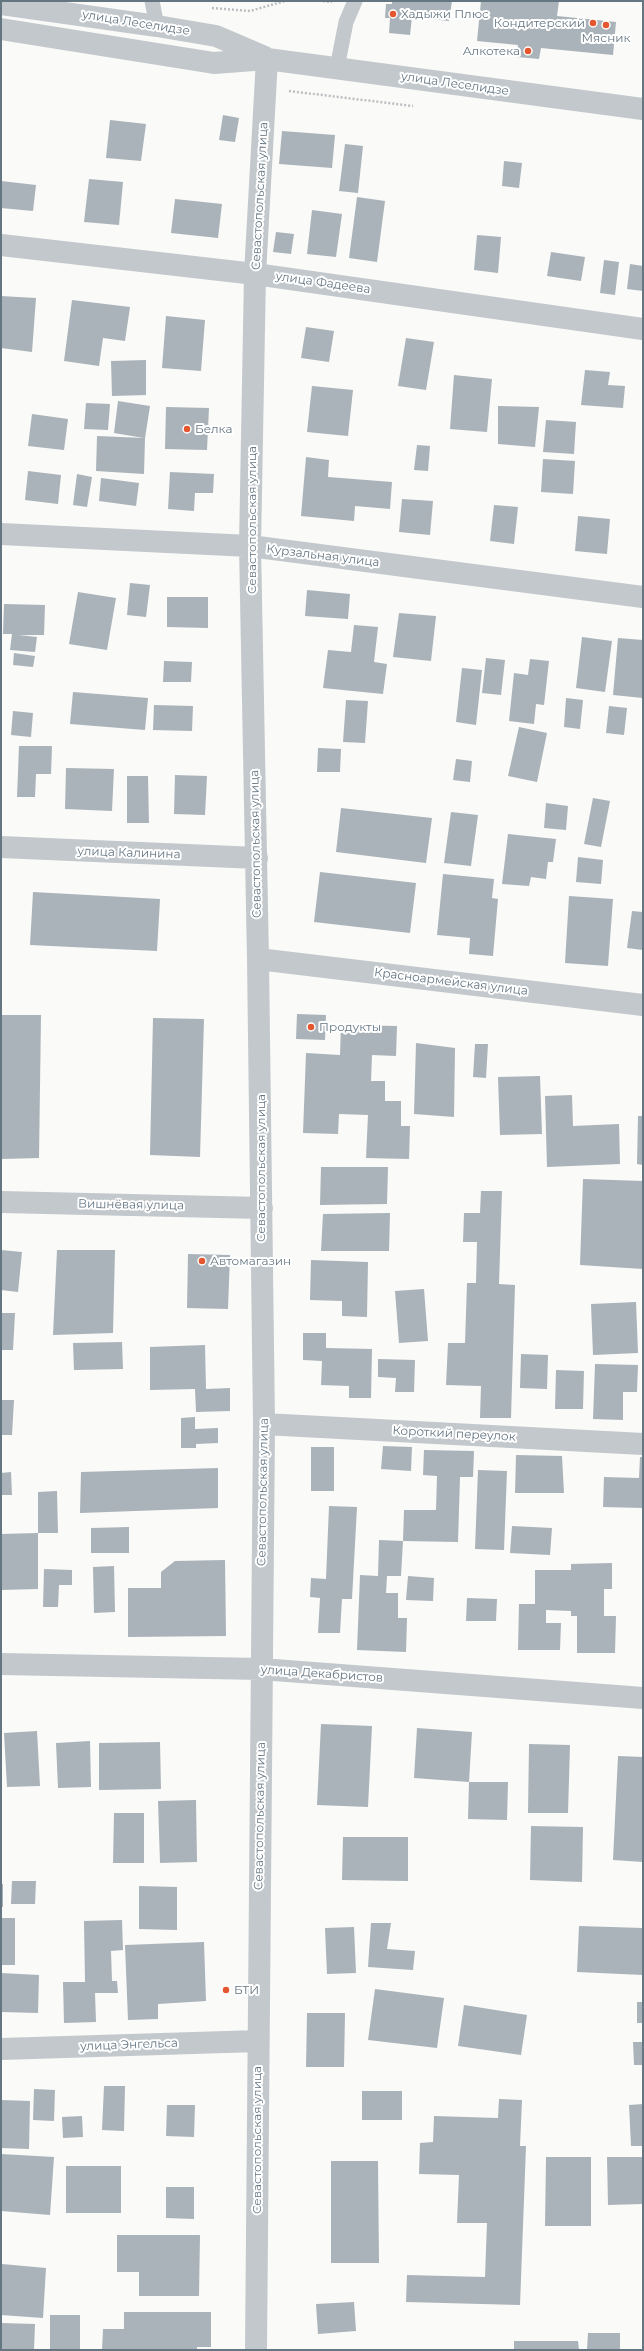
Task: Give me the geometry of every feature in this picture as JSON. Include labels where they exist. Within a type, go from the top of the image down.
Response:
[{"type":"street","name":"улица Леселидзе","points":[[1,4],[157,26],[216,36],[268,59]]},
{"type":"street","name":"улица Леселидзе","points":[[1,29],[214,64],[268,59],[643,109]]},
{"type":"street","name":"Севастопольская улица","points":[[256,2350],[264,1424],[262,1208],[250,546],[255,274],[268,59]]},
{"type":"street","name":"улица Фадеева","points":[[1,245],[255,274],[643,330]]},
{"type":"street","name":"Курзальная улица","points":[[1,534],[250,546],[643,596]]},
{"type":"street","name":"улица Калинина","points":[[1,847],[256,858]]},
{"type":"street","name":"Красноармейская улица","points":[[258,958],[643,1005]]},
{"type":"street","name":"Вишнёвая улица","points":[[1,1202],[262,1208]]},
{"type":"street","name":"Короткий переулок","points":[[264,1424],[643,1444]]},
{"type":"street","name":"улица Декабристов","points":[[1,1664],[261,1669],[643,1698]]},
{"type":"street","name":"улица Энгельса","points":[[1,2049],[258,2041]]},
{"type":"lane","points":[[152,1],[157,26]]},
{"type":"lane","points":[[337,68],[346,22],[355,1]]},
{"type":"path","points":[[204,7],[250,11],[285,1]]},
{"type":"building","points":[[392,1],[452,1],[449,21],[412,17],[410,35],[389,33],[390,18],[385,18],[386,4],[392,4]]},
{"type":"building","points":[[481,1],[559,1],[557,16],[616,22],[613,55],[541,48],[539,59],[517,57],[518,45],[477,41]]},
{"type":"building","points":[[223,115],[239,118],[235,142],[219,140]]},
{"type":"building","points":[[110,120],[146,124],[141,161],[106,158]]},
{"type":"building","points":[[282,131],[335,135],[332,168],[279,164]]},
{"type":"building","points":[[345,144],[363,146],[358,193],[339,191]]},
{"type":"building","points":[[504,161],[522,163],[519,188],[502,186]]},
{"type":"building","points":[[89,179],[123,182],[119,225],[84,222]]},
{"type":"building","points":[[1,181],[36,185],[33,211],[1,208]]},
{"type":"building","points":[[357,197],[385,201],[377,262],[349,258]]},
{"type":"building","points":[[175,199],[222,204],[218,238],[171,233]]},
{"type":"building","points":[[312,210],[342,214],[336,257],[307,254]]},
{"type":"building","points":[[276,232],[294,234],[291,254],[273,252]]},
{"type":"building","points":[[477,235],[501,237],[498,273],[474,270]]},
{"type":"building","points":[[551,252],[585,257],[581,281],[547,276]]},
{"type":"building","points":[[604,260],[619,262],[615,295],[600,293]]},
{"type":"building","points":[[630,264],[643,266],[643,291],[627,289]]},
{"type":"building","points":[[1,296],[36,298],[32,352],[1,348]]},
{"type":"building","points":[[72,300],[130,307],[125,341],[103,338],[99,366],[64,361]]},
{"type":"building","points":[[166,316],[205,320],[201,371],[162,368]]},
{"type":"building","points":[[306,327],[334,331],[329,362],[301,358]]},
{"type":"building","points":[[406,338],[434,342],[426,390],[398,386]]},
{"type":"building","points":[[146,360],[146,395],[112,396],[111,361]]},
{"type":"building","points":[[585,370],[610,372],[608,385],[625,386],[623,408],[581,405]]},
{"type":"building","points":[[454,375],[492,379],[487,432],[450,429]]},
{"type":"building","points":[[312,386],[353,390],[348,436],[307,432]]},
{"type":"building","points":[[118,401],[150,406],[145,438],[144,474],[96,471],[97,436],[144,438],[114,433]]},
{"type":"building","points":[[86,403],[110,404],[108,430],[84,429]]},
{"type":"building","points":[[498,406],[539,407],[535,447],[498,444]]},
{"type":"building","name":"Белка","points":[[166,407],[209,408],[207,450],[165,449]]},
{"type":"building","points":[[32,414],[68,419],[64,450],[28,446]]},
{"type":"building","points":[[546,420],[576,422],[574,454],[543,452]]},
{"type":"building","points":[[417,445],[430,446],[428,471],[414,470]]},
{"type":"building","points":[[306,457],[329,460],[328,477],[392,482],[390,509],[355,506],[354,521],[301,516]]},
{"type":"building","points":[[543,459],[575,461],[573,494],[541,492]]},
{"type":"building","points":[[28,471],[61,475],[58,504],[25,500]]},
{"type":"building","points":[[170,472],[214,474],[213,493],[195,493],[194,511],[168,509]]},
{"type":"building","points":[[77,474],[92,477],[87,507],[73,505]]},
{"type":"building","points":[[101,478],[139,483],[136,506],[99,501]]},
{"type":"building","points":[[402,499],[433,501],[430,535],[399,532]]},
{"type":"building","points":[[494,505],[518,507],[514,544],[490,541]]},
{"type":"building","points":[[578,516],[610,519],[607,554],[575,551]]},
{"type":"building","points":[[130,583],[150,585],[146,617],[127,615]]},
{"type":"building","points":[[307,590],[350,594],[348,619],[305,616]]},
{"type":"building","points":[[78,592],[116,598],[107,650],[69,644]]},
{"type":"building","points":[[167,597],[208,597],[208,628],[167,627]]},
{"type":"building","points":[[4,604],[45,605],[44,635],[19,635],[37,637],[35,652],[10,650],[12,634],[3,634]]},
{"type":"building","points":[[399,613],[436,616],[431,661],[393,657]]},
{"type":"building","points":[[354,625],[378,627],[374,662],[387,664],[383,694],[323,688],[328,650],[351,652]]},
{"type":"building","points":[[582,637],[612,641],[605,692],[576,688]]},
{"type":"building","points":[[618,638],[643,640],[643,698],[613,695]]},
{"type":"building","points":[[14,653],[35,656],[33,667],[13,665]]},
{"type":"building","points":[[486,658],[505,660],[501,695],[482,693]]},
{"type":"building","points":[[530,659],[549,661],[544,705],[536,704],[534,724],[509,721],[514,673],[528,675]]},
{"type":"building","points":[[164,661],[192,662],[191,682],[163,682]]},
{"type":"building","points":[[462,668],[482,670],[476,725],[456,722]]},
{"type":"building","points":[[73,692],[148,698],[145,730],[70,724]]},
{"type":"building","points":[[566,698],[583,700],[580,729],[564,727]]},
{"type":"building","points":[[346,700],[368,701],[365,743],[343,742]]},
{"type":"building","points":[[154,705],[193,706],[192,731],[153,730]]},
{"type":"building","points":[[609,706],[627,708],[624,735],[606,733]]},
{"type":"building","points":[[13,711],[33,713],[31,737],[11,735]]},
{"type":"building","points":[[519,727],[547,733],[537,782],[508,776]]},
{"type":"building","points":[[19,746],[52,746],[51,774],[36,774],[35,797],[17,797]]},
{"type":"building","points":[[318,748],[341,749],[340,772],[317,772]]},
{"type":"building","points":[[456,759],[472,761],[470,782],[453,780]]},
{"type":"building","points":[[66,768],[114,769],[112,811],[65,809]]},
{"type":"building","points":[[175,775],[207,776],[205,815],[174,814]]},
{"type":"building","points":[[127,776],[148,776],[149,823],[127,823]]},
{"type":"building","points":[[593,798],[610,801],[601,847],[584,844]]},
{"type":"building","points":[[546,803],[568,806],[566,830],[544,828]]},
{"type":"building","points":[[341,808],[432,818],[426,863],[336,852]]},
{"type":"building","points":[[451,812],[478,815],[471,866],[444,863]]},
{"type":"building","points":[[508,834],[556,839],[553,862],[548,862],[546,879],[531,877],[529,886],[502,884]]},
{"type":"building","points":[[578,857],[603,860],[601,884],[576,882]]},
{"type":"building","points":[[320,872],[416,883],[410,933],[314,922]]},
{"type":"building","points":[[443,874],[494,879],[492,898],[498,899],[493,956],[469,954],[470,938],[437,935]]},
{"type":"building","points":[[33,892],[160,899],[157,951],[30,945]]},
{"type":"building","points":[[569,896],[613,899],[608,966],[565,963]]},
{"type":"building","points":[[632,911],[643,912],[643,950],[627,948]]},
{"type":"building","name":"Продукты","points":[[297,1014],[326,1015],[325,1040],[296,1039]]},
{"type":"building","points":[[1,1015],[41,1015],[39,1158],[1,1159]]},
{"type":"building","points":[[153,1018],[204,1019],[200,1157],[150,1155]]},
{"type":"building","points":[[341,1025],[397,1026],[396,1056],[372,1055],[371,1081],[385,1081],[385,1101],[401,1101],[401,1126],[410,1126],[409,1159],[366,1158],[368,1115],[339,1114],[338,1134],[303,1133],[306,1053],[340,1055]]},
{"type":"building","points":[[416,1043],[455,1048],[454,1117],[414,1114]]},
{"type":"building","points":[[475,1044],[488,1044],[486,1078],[473,1077]]},
{"type":"building","points":[[540,1076],[542,1134],[500,1135],[498,1077]]},
{"type":"building","points":[[572,1095],[573,1126],[619,1124],[620,1164],[547,1167],[545,1096]]},
{"type":"building","points":[[638,1116],[643,1116],[643,1165],[637,1164]]},
{"type":"building","points":[[321,1167],[388,1167],[387,1204],[320,1205]]},
{"type":"building","points":[[583,1179],[643,1181],[643,1269],[580,1265]]},
{"type":"building","points":[[481,1191],[502,1191],[499,1284],[515,1285],[511,1418],[480,1418],[481,1386],[446,1385],[448,1343],[465,1343],[467,1283],[476,1283],[477,1242],[463,1242],[464,1213],[480,1213]]},
{"type":"building","points":[[390,1213],[389,1251],[321,1251],[323,1214]]},
{"type":"building","points":[[1,1250],[22,1252],[18,1292],[1,1290]]},
{"type":"building","points":[[57,1250],[115,1250],[113,1333],[53,1335]]},
{"type":"building","points":[[188,1254],[230,1255],[228,1309],[187,1308]]},
{"type":"building","points":[[311,1260],[368,1262],[367,1317],[342,1316],[342,1301],[310,1300]]},
{"type":"building","points":[[424,1289],[428,1341],[399,1343],[395,1291]]},
{"type":"building","points":[[636,1302],[638,1353],[593,1355],[591,1304]]},
{"type":"building","points":[[1,1313],[15,1313],[13,1350],[1,1350]]},
{"type":"building","points":[[303,1333],[326,1333],[326,1348],[372,1349],[371,1398],[349,1398],[349,1386],[321,1385],[322,1361],[303,1360]]},
{"type":"building","points":[[122,1342],[123,1369],[74,1370],[73,1343]]},
{"type":"building","points":[[205,1345],[206,1389],[230,1388],[230,1411],[196,1412],[195,1389],[150,1390],[150,1347]]},
{"type":"building","points":[[521,1354],[548,1355],[547,1389],[520,1388]]},
{"type":"building","points":[[378,1359],[415,1360],[414,1392],[395,1392],[396,1378],[378,1377]]},
{"type":"building","points":[[595,1364],[638,1365],[637,1392],[623,1392],[623,1420],[593,1419]]},
{"type":"building","points":[[556,1370],[584,1371],[583,1409],[555,1409]]},
{"type":"building","points":[[1,1400],[14,1400],[12,1435],[1,1435]]},
{"type":"building","points":[[195,1417],[195,1429],[218,1428],[218,1443],[196,1444],[196,1448],[181,1448],[181,1418]]},
{"type":"building","points":[[383,1446],[412,1447],[411,1471],[381,1469]]},
{"type":"building","points":[[311,1447],[334,1447],[334,1491],[311,1491]]},
{"type":"building","points":[[424,1450],[474,1451],[473,1477],[460,1477],[458,1542],[403,1541],[404,1510],[436,1510],[437,1476],[423,1475]]},
{"type":"building","points":[[516,1455],[562,1456],[564,1493],[515,1493]]},
{"type":"building","points":[[640,1457],[643,1457],[643,1508],[603,1507],[604,1477],[639,1478]]},
{"type":"building","points":[[218,1468],[218,1508],[80,1513],[81,1472]]},
{"type":"building","points":[[478,1470],[507,1471],[504,1550],[475,1549]]},
{"type":"building","points":[[11,1472],[12,1495],[1,1495],[1,1473]]},
{"type":"building","points":[[57,1491],[58,1533],[38,1533],[38,1492]]},
{"type":"building","points":[[329,1506],[357,1507],[352,1599],[342,1599],[340,1633],[318,1633],[320,1598],[310,1597],[311,1578],[326,1579]]},
{"type":"building","points":[[512,1526],[552,1528],[550,1555],[510,1553]]},
{"type":"building","points":[[129,1527],[129,1553],[91,1553],[91,1528]]},
{"type":"building","points":[[38,1533],[38,1589],[1,1590],[1,1534]]},
{"type":"building","points":[[379,1540],[403,1541],[401,1576],[387,1576],[386,1593],[398,1593],[398,1618],[407,1618],[406,1652],[357,1650],[360,1575],[378,1576]]},
{"type":"building","points":[[225,1560],[226,1636],[128,1637],[128,1588],[161,1588],[161,1572],[175,1561]]},
{"type":"building","points":[[612,1563],[612,1589],[604,1589],[604,1616],[616,1616],[615,1653],[577,1653],[577,1616],[571,1616],[571,1611],[546,1610],[546,1623],[561,1623],[560,1650],[518,1650],[519,1604],[535,1604],[535,1570],[571,1570],[571,1564]]},
{"type":"building","points":[[114,1566],[115,1612],[94,1613],[93,1567]]},
{"type":"building","points":[[44,1569],[72,1570],[72,1585],[59,1585],[58,1607],[43,1607]]},
{"type":"building","points":[[408,1576],[434,1578],[433,1601],[406,1600]]},
{"type":"building","points":[[467,1598],[497,1599],[496,1621],[466,1621]]},
{"type":"building","points":[[321,1724],[372,1726],[368,1807],[317,1805]]},
{"type":"building","points":[[417,1728],[472,1732],[469,1782],[414,1778]]},
{"type":"building","points":[[37,1731],[40,1786],[7,1787],[4,1733]]},
{"type":"building","points":[[90,1741],[91,1787],[58,1788],[56,1743]]},
{"type":"building","points":[[160,1742],[161,1789],[99,1790],[99,1743]]},
{"type":"building","points":[[529,1744],[570,1745],[568,1813],[528,1813]]},
{"type":"building","points":[[618,1756],[643,1757],[643,1862],[613,1860]]},
{"type":"building","points":[[469,1782],[508,1782],[507,1820],[468,1819]]},
{"type":"building","points":[[196,1800],[197,1862],[160,1863],[158,1801]]},
{"type":"building","points":[[114,1813],[144,1813],[144,1863],[113,1863]]},
{"type":"building","points":[[531,1826],[583,1827],[582,1882],[530,1880]]},
{"type":"building","points":[[343,1837],[408,1837],[408,1881],[342,1880]]},
{"type":"building","points":[[12,1881],[36,1881],[35,1904],[11,1904]]},
{"type":"building","points":[[1,1884],[3,1884],[3,1907],[1,1907]]},
{"type":"building","points":[[139,1886],[177,1887],[177,1930],[139,1929]]},
{"type":"building","points":[[1,1918],[15,1918],[15,1965],[1,1965]]},
{"type":"building","points":[[122,1920],[123,1950],[111,1951],[112,1981],[117,1981],[118,1993],[95,1993],[96,2022],[64,2023],[63,1982],[85,1982],[84,1921]]},
{"type":"building","points":[[371,1923],[391,1923],[387,1949],[415,1951],[413,1970],[368,1967]]},
{"type":"building","points":[[579,1926],[643,1928],[643,1975],[577,1972]]},
{"type":"building","points":[[354,1927],[356,1973],[327,1974],[325,1928]]},
{"type":"building","points":[[204,1942],[206,2001],[158,2004],[158,2019],[128,2020],[125,1945]]},
{"type":"building","points":[[1,1973],[39,1975],[38,2013],[1,2012]]},
{"type":"building","points":[[375,1989],[444,1998],[437,2048],[368,2040]]},
{"type":"building","points":[[637,2002],[643,2002],[643,2023],[637,2023]]},
{"type":"building","points":[[464,2005],[527,2015],[521,2055],[458,2046]]},
{"type":"building","points":[[307,2013],[345,2013],[344,2067],[306,2067]]},
{"type":"building","points":[[633,2042],[643,2042],[643,2065],[634,2065]]},
{"type":"building","points":[[104,2086],[125,2086],[124,2131],[102,2130]]},
{"type":"building","points":[[34,2089],[55,2090],[54,2121],[33,2120]]},
{"type":"building","points":[[362,2091],[402,2091],[402,2120],[362,2120]]},
{"type":"building","points":[[499,2099],[522,2100],[520,2146],[526,2146],[520,2305],[406,2302],[407,2275],[485,2277],[487,2223],[457,2223],[459,2175],[419,2174],[420,2143],[433,2142],[434,2116],[498,2118]]},
{"type":"building","points":[[1,2100],[30,2101],[29,2149],[1,2148]]},
{"type":"building","points":[[643,2104],[643,2146],[631,2146],[629,2105]]},
{"type":"building","points":[[167,2105],[195,2105],[194,2137],[166,2136]]},
{"type":"building","points":[[82,2116],[83,2137],[63,2138],[62,2117]]},
{"type":"building","points":[[1,2154],[54,2157],[50,2215],[1,2211]]},
{"type":"building","points":[[546,2157],[591,2157],[591,2226],[545,2226]]},
{"type":"building","points":[[607,2157],[643,2157],[643,2204],[608,2205]]},
{"type":"building","points":[[331,2161],[378,2161],[379,2263],[331,2263]]},
{"type":"building","points":[[66,2166],[121,2166],[121,2213],[66,2213]]},
{"type":"building","points":[[166,2187],[194,2187],[194,2219],[166,2218]]},
{"type":"building","points":[[117,2235],[200,2235],[199,2296],[139,2296],[139,2272],[117,2272]]},
{"type":"building","points":[[2,2264],[46,2268],[43,2318],[1,2315]]},
{"type":"building","points":[[354,2302],[356,2331],[318,2334],[316,2304]]},
{"type":"building","points":[[124,2312],[211,2312],[211,2347],[197,2347],[197,2350],[102,2350],[103,2329],[124,2329]]},
{"type":"building","points":[[50,2315],[80,2315],[80,2350],[50,2350]]},
{"type":"building","points":[[1,2323],[35,2324],[34,2350],[1,2350]]},
{"type":"building","points":[[588,2333],[620,2333],[620,2350],[587,2350]]},
{"type":"building","points":[[514,2341],[578,2341],[579,2350],[514,2350]]},
{"type":"place","name":"Хадыжи Плюс","points":[[393,14]]},
{"type":"place","name":"Кондитерский","points":[[593,23]]},
{"type":"place","name":"Мясник","points":[[606,25]]},
{"type":"place","name":"Алкотека","points":[[528,51]]},
{"type":"place","name":"Белка","points":[[187,429]]},
{"type":"place","name":"Продукты","points":[[311,1027]]},
{"type":"place","name":"Автомагазин","points":[[202,1261]]},
{"type":"place","name":"БТИ","points":[[226,1990]]}]
